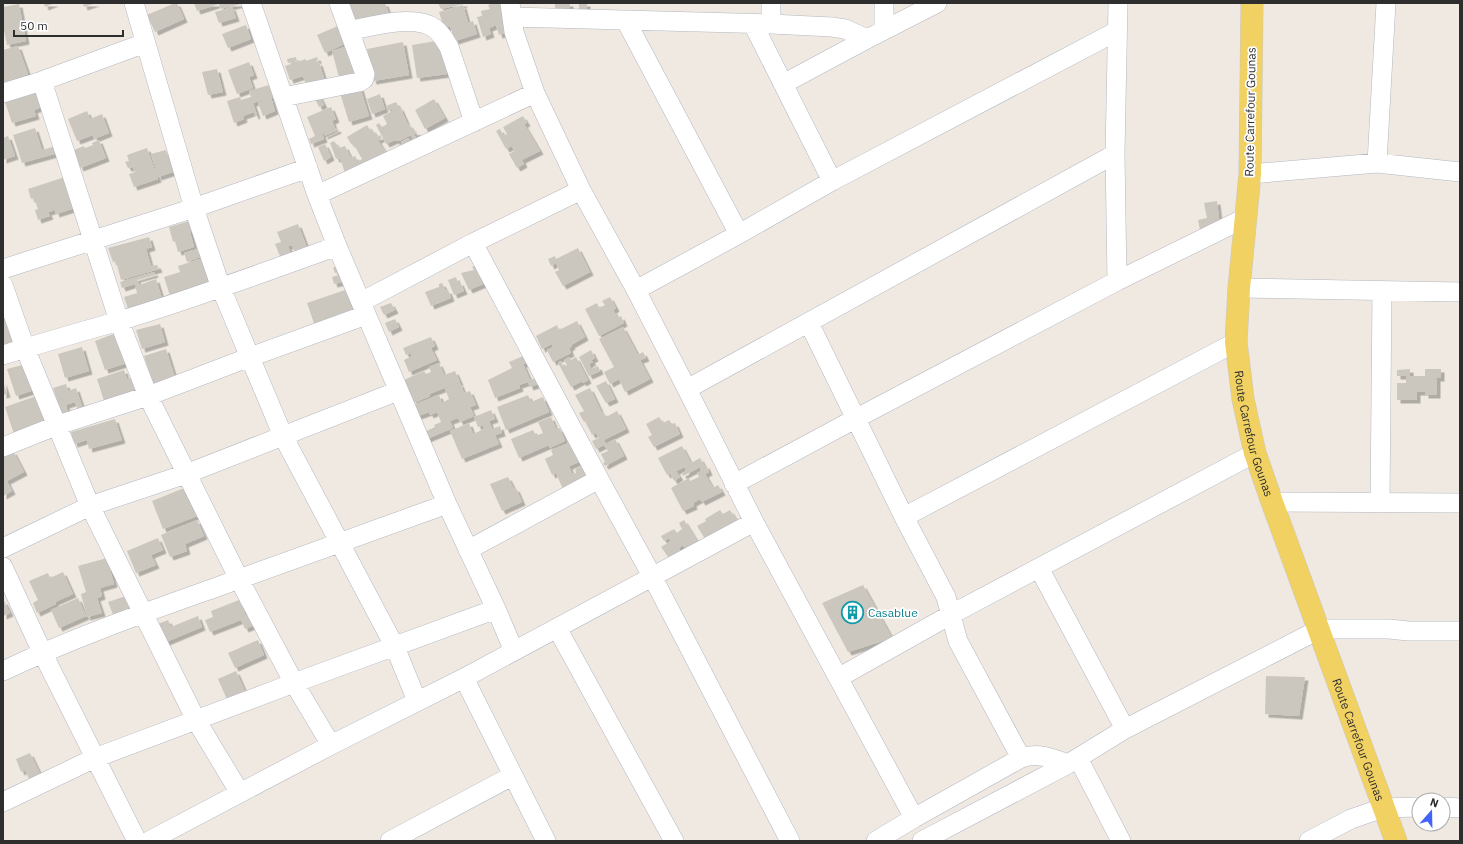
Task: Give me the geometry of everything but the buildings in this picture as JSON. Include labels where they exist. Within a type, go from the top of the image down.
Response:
[{"type":"main road","name":"Route Carrefour Gounas","points":[[1252,3],[1250,174],[1239,288],[1236,342],[1243,399],[1255,453],[1396,841]]},
{"type":"street","points":[[134,3],[194,208],[221,288],[283,436],[395,647],[418,701]]},
{"type":"street","points":[[251,3],[317,195],[337,246],[446,504],[496,609],[514,651]]},
{"type":"street","points":[[283,97],[359,82],[364,79],[366,74],[339,3]]},
{"type":"street","points":[[771,3],[762,24],[783,84],[832,181]]},
{"type":"street","points":[[884,3],[884,30]]},
{"type":"street","points":[[783,84],[937,3]]},
{"type":"street","points":[[1117,281],[1115,154],[1118,3]]},
{"type":"street","points":[[1378,163],[1386,3]]},
{"type":"street","points":[[867,39],[845,29],[762,24],[626,21],[511,10],[517,43],[535,93],[581,190],[636,290],[754,522],[914,818]]},
{"type":"street","points":[[349,31],[391,22],[412,21],[433,27],[443,36],[448,47],[474,122]]},
{"type":"street","points":[[626,21],[739,234]]},
{"type":"street","points":[[636,290],[832,181],[1117,31]]},
{"type":"street","points":[[3,93],[42,81],[145,43]]},
{"type":"street","points":[[42,81],[119,321],[148,396],[239,580],[294,683],[331,745]]},
{"type":"street","points":[[317,195],[535,93]]},
{"type":"street","points":[[687,389],[1115,154]]},
{"type":"street","points":[[1250,174],[1378,163],[1460,172]]},
{"type":"street","points":[[3,269],[92,239],[194,208],[308,168]]},
{"type":"street","points":[[3,447],[58,425],[148,396],[250,357],[364,309],[474,243],[581,190]]},
{"type":"street","points":[[734,484],[855,418],[1117,281],[1245,218]]},
{"type":"street","points":[[474,243],[652,576],[790,841]]},
{"type":"street","points":[[3,356],[221,288],[337,246]]},
{"type":"street","points":[[3,285],[25,348],[58,425],[90,506],[196,720],[240,793]]},
{"type":"street","points":[[1239,288],[1460,292]]},
{"type":"street","points":[[1380,503],[1382,291]]},
{"type":"street","points":[[809,323],[904,517],[940,586],[952,614],[958,641],[1021,758]]},
{"type":"street","points":[[904,517],[1236,342]]},
{"type":"street","points":[[3,548],[90,506],[186,474],[398,391]]},
{"type":"street","points":[[838,678],[952,614],[1255,453]]},
{"type":"street","points":[[468,550],[599,479]]},
{"type":"street","points":[[1272,502],[1460,503]]},
{"type":"street","points":[[3,672],[42,652],[446,504]]},
{"type":"street","points":[[149,841],[331,745],[464,678],[754,522]]},
{"type":"street","points":[[3,567],[42,652],[137,841]]},
{"type":"street","points":[[1039,568],[1124,729]]},
{"type":"street","points":[[3,802],[95,758],[496,609]]},
{"type":"street","points":[[557,628],[674,841]]},
{"type":"street","points":[[922,841],[1073,761],[1124,729],[1320,629],[1460,631]]},
{"type":"street","points":[[464,678],[546,841]]},
{"type":"street","points":[[876,841],[1021,758],[1035,755],[1073,761],[1121,841]]},
{"type":"street","points":[[390,841],[512,776]]},
{"type":"street","points":[[963,792],[976,813]]},
{"type":"street","points":[[1309,841],[1350,819],[1383,808],[1411,806]]},
{"type":"place","name":"Casablue","points":[[853,612]]}]
